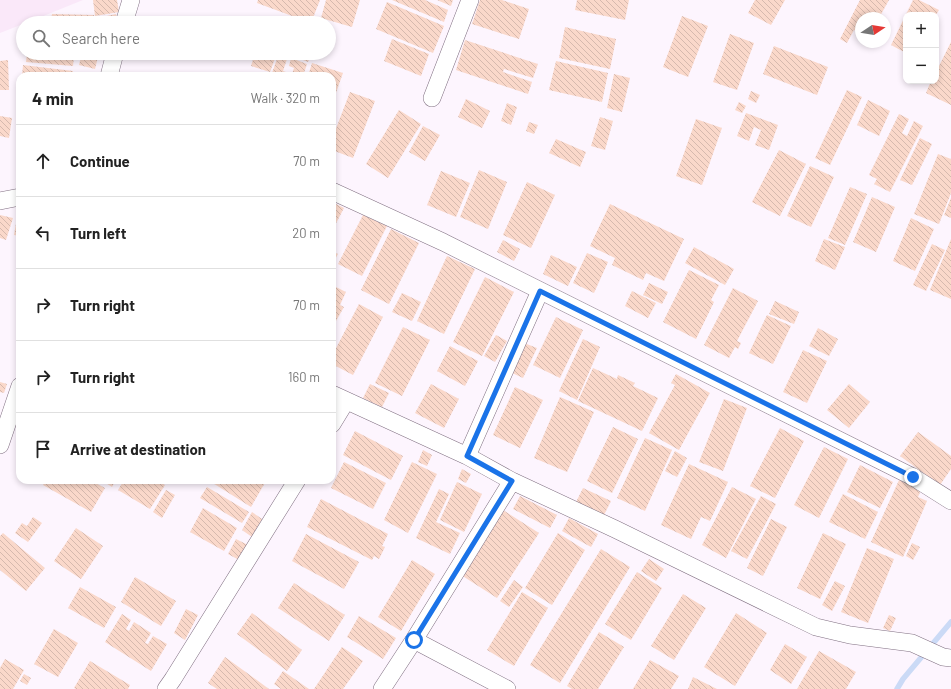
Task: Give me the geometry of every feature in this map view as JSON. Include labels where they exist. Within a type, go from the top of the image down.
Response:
[{"type":"street","points":[[126,16],[131,0]]},
{"type":"street","points":[[432,98],[470,0]]},
{"type":"street","points":[[110,72],[114,60]]},
{"type":"street","points":[[336,193],[443,242],[913,477],[951,500]]},
{"type":"street","points":[[0,201],[16,198]]},
{"type":"street","points":[[467,456],[540,291]]},
{"type":"street","points":[[336,409],[339,397],[467,456],[512,481],[622,532],[816,627],[850,635],[912,642],[945,657]]},
{"type":"street","points":[[0,446],[16,398]]},
{"type":"street","points":[[382,689],[512,481]]},
{"type":"street","points":[[166,689],[295,484]]},
{"type":"street","points":[[414,640],[507,689]]},
{"type":"shaded area","points":[[0,0],[83,0],[43,16],[16,16],[16,27],[0,33]]},
{"type":"building","points":[[93,0],[117,0],[119,12],[95,16]]},
{"type":"building","points":[[258,0],[320,0],[314,16],[292,16],[257,3]]},
{"type":"building","points":[[326,0],[360,0],[352,27],[336,22],[336,16],[322,16]]},
{"type":"building","points":[[392,0],[425,0],[448,10],[444,22]]},
{"type":"building","points":[[437,0],[453,0],[451,6]]},
{"type":"building","points":[[480,0],[502,0],[529,9],[519,39],[472,24]]},
{"type":"building","points":[[577,0],[629,0],[625,20],[575,10]]},
{"type":"building","points":[[755,0],[785,0],[771,25],[748,13]]},
{"type":"building","points":[[860,0],[889,0],[882,12],[855,12],[855,31],[847,43],[840,39]]},
{"type":"building","points":[[913,0],[919,0],[939,10],[938,12],[907,12]]},
{"type":"building","points":[[387,2],[444,26],[433,53],[376,29]]},
{"type":"building","points":[[52,14],[94,15],[94,16],[52,16]]},
{"type":"building","points":[[682,16],[708,26],[688,77],[663,67]]},
{"type":"building","points":[[903,20],[903,51],[891,45]]},
{"type":"building","points":[[565,27],[616,39],[610,69],[559,58]]},
{"type":"building","points":[[730,34],[754,43],[737,90],[713,82]]},
{"type":"building","points":[[392,39],[429,54],[421,76],[384,61]]},
{"type":"building","points":[[465,40],[538,64],[533,78],[504,69],[503,72],[532,82],[528,94],[456,70]]},
{"type":"building","points":[[951,42],[951,105],[926,93],[930,84],[939,84],[939,66]]},
{"type":"building","points":[[774,46],[828,67],[817,95],[763,74]]},
{"type":"building","points":[[8,60],[9,90],[0,90],[0,61]]},
{"type":"building","points":[[26,60],[74,60],[73,66],[26,62]]},
{"type":"building","points":[[80,60],[97,60],[95,69],[79,65]]},
{"type":"building","points":[[253,60],[274,60],[270,72],[251,66]]},
{"type":"building","points":[[277,60],[287,60],[283,71],[286,72],[272,72]]},
{"type":"building","points":[[290,60],[296,60],[307,64],[304,72],[293,72],[294,68],[289,66]]},
{"type":"building","points":[[556,61],[608,73],[602,102],[549,90]]},
{"type":"building","points":[[312,63],[343,73],[336,93],[336,72],[309,72]]},
{"type":"building","points":[[23,65],[73,71],[73,72],[22,72]]},
{"type":"building","points":[[614,74],[630,78],[622,112],[607,108]]},
{"type":"building","points":[[847,90],[862,97],[830,165],[815,158]]},
{"type":"building","points":[[751,91],[760,95],[756,103],[748,99]]},
{"type":"building","points":[[350,92],[375,101],[353,158],[336,152],[336,129]]},
{"type":"building","points":[[466,99],[490,111],[482,128],[458,117]]},
{"type":"building","points":[[868,100],[890,111],[879,136],[857,125]]},
{"type":"building","points":[[739,102],[746,106],[742,113],[735,110]]},
{"type":"building","points":[[507,103],[517,107],[511,125],[501,121]]},
{"type":"building","points":[[399,110],[421,124],[388,178],[366,164]]},
{"type":"building","points":[[746,113],[778,125],[769,150],[755,145],[761,130],[754,127],[749,141],[737,136]]},
{"type":"building","points":[[899,114],[909,119],[902,133],[907,136],[914,121],[923,126],[890,192],[874,184],[877,179],[869,175]]},
{"type":"building","points":[[0,116],[12,118],[9,138],[0,136]]},
{"type":"building","points":[[600,117],[613,121],[605,150],[591,146]]},
{"type":"building","points":[[696,119],[722,128],[702,185],[676,176]]},
{"type":"building","points":[[529,122],[538,125],[534,134],[526,131]]},
{"type":"building","points":[[423,126],[440,135],[425,161],[409,152]]},
{"type":"building","points":[[920,138],[932,144],[912,185],[900,180]]},
{"type":"building","points":[[556,139],[586,152],[580,167],[549,153]]},
{"type":"building","points":[[779,150],[806,164],[780,216],[752,202]]},
{"type":"building","points":[[938,154],[951,159],[951,193],[939,224],[914,214]]},
{"type":"building","points":[[810,166],[834,177],[811,227],[787,216]]},
{"type":"building","points":[[479,170],[507,182],[488,229],[460,217]]},
{"type":"building","points":[[441,171],[470,183],[456,217],[427,205]]},
{"type":"building","points":[[527,182],[555,195],[531,248],[503,235]]},
{"type":"building","points":[[850,187],[867,194],[845,245],[828,238]]},
{"type":"building","points":[[872,197],[895,207],[876,252],[853,242]]},
{"type":"building","points":[[951,198],[951,218],[944,215]]},
{"type":"building","points":[[336,204],[344,208],[336,223]]},
{"type":"building","points":[[610,204],[684,239],[664,281],[646,273],[643,280],[612,265],[615,258],[590,246]]},
{"type":"building","points":[[0,215],[13,218],[6,240],[0,238]]},
{"type":"building","points":[[363,215],[387,226],[362,276],[338,264]]},
{"type":"building","points":[[911,218],[934,229],[915,271],[893,261]]},
{"type":"building","points":[[16,224],[16,235],[14,235]]},
{"type":"building","points":[[391,229],[419,243],[389,304],[361,290]]},
{"type":"building","points":[[824,239],[845,247],[835,270],[815,261]]},
{"type":"building","points":[[951,239],[951,299],[930,290]]},
{"type":"building","points":[[503,240],[520,249],[514,261],[497,252]]},
{"type":"building","points":[[932,244],[945,250],[926,291],[913,285]]},
{"type":"building","points":[[694,247],[734,269],[725,285],[685,263]]},
{"type":"building","points":[[587,253],[608,262],[594,293],[573,283]]},
{"type":"building","points":[[551,255],[577,267],[568,286],[543,274]]},
{"type":"building","points":[[447,256],[475,269],[444,334],[417,321]]},
{"type":"building","points":[[689,270],[719,285],[711,300],[714,302],[696,339],[663,322]]},
{"type":"building","points":[[485,277],[514,292],[482,356],[453,342]]},
{"type":"building","points":[[649,283],[668,292],[662,304],[643,295]]},
{"type":"building","points":[[336,287],[346,292],[340,305],[344,307],[336,321]]},
{"type":"building","points":[[733,288],[758,301],[737,341],[741,343],[738,349],[735,347],[729,358],[704,345]]},
{"type":"building","points":[[632,291],[656,303],[648,318],[625,306]]},
{"type":"building","points":[[402,293],[421,302],[412,321],[392,312]]},
{"type":"building","points":[[775,301],[799,312],[794,324],[769,314]]},
{"type":"building","points":[[359,304],[383,317],[353,375],[336,366],[336,348]]},
{"type":"building","points":[[767,315],[791,326],[773,364],[749,353]]},
{"type":"building","points":[[556,317],[583,330],[560,378],[533,365]]},
{"type":"building","points":[[403,327],[430,340],[402,396],[375,383]]},
{"type":"building","points":[[818,328],[838,339],[829,356],[809,346]]},
{"type":"building","points":[[496,335],[507,341],[495,362],[484,356]]},
{"type":"building","points":[[583,339],[600,347],[577,400],[559,391]]},
{"type":"building","points":[[524,343],[537,348],[523,378],[510,372]]},
{"type":"building","points":[[450,346],[478,361],[465,386],[437,371]]},
{"type":"building","points":[[803,350],[827,361],[807,403],[783,392]]},
{"type":"building","points":[[593,368],[617,379],[618,375],[635,383],[633,386],[658,398],[642,431],[578,401]]},
{"type":"building","points":[[676,374],[710,393],[679,450],[649,433],[675,385],[671,383]]},
{"type":"building","points":[[0,382],[7,384],[4,393],[0,392]]},
{"type":"building","points":[[370,384],[389,393],[382,407],[363,398]]},
{"type":"building","points":[[431,384],[459,399],[444,428],[415,413]]},
{"type":"building","points":[[849,384],[870,402],[849,428],[827,410]]},
{"type":"building","points":[[515,387],[543,400],[520,448],[493,435]]},
{"type":"building","points":[[560,397],[594,412],[567,472],[534,458]]},
{"type":"building","points":[[724,399],[747,408],[723,471],[699,462]]},
{"type":"building","points":[[613,427],[638,439],[612,493],[587,481]]},
{"type":"building","points":[[780,428],[804,441],[775,498],[750,486]]},
{"type":"building","points":[[355,431],[403,456],[391,480],[343,455]]},
{"type":"building","points":[[918,432],[951,456],[951,469],[940,485],[900,456]]},
{"type":"building","points":[[645,438],[672,450],[645,511],[617,498]]},
{"type":"building","points":[[824,447],[848,459],[819,518],[794,505]]},
{"type":"building","points":[[423,450],[432,455],[427,466],[418,462]]},
{"type":"building","points":[[675,451],[687,458],[677,477],[665,471]]},
{"type":"building","points":[[344,462],[386,483],[373,509],[331,488],[333,484],[336,484],[336,478]]},
{"type":"building","points":[[412,462],[437,474],[408,533],[384,520]]},
{"type":"building","points":[[689,464],[728,482],[710,521],[701,517],[691,539],[661,525]]},
{"type":"building","points":[[860,465],[893,482],[880,508],[847,492]]},
{"type":"building","points":[[462,469],[471,474],[466,483],[458,479]]},
{"type":"building","points":[[899,480],[921,490],[918,497],[927,501],[903,557],[871,542]]},
{"type":"building","points":[[457,482],[482,494],[464,532],[440,520]]},
{"type":"building","points":[[98,484],[105,488],[91,512],[43,485]]},
{"type":"building","points":[[122,484],[165,485],[150,509],[118,490]]},
{"type":"building","points":[[214,484],[264,484],[251,507]]},
{"type":"building","points":[[207,487],[249,512],[242,523],[200,498]]},
{"type":"building","points":[[732,487],[756,499],[726,558],[702,545]]},
{"type":"building","points":[[583,488],[611,501],[604,515],[576,502]]},
{"type":"building","points":[[439,489],[449,494],[436,522],[460,533],[450,554],[416,538]]},
{"type":"building","points":[[166,490],[175,495],[162,518],[153,512]]},
{"type":"building","points":[[843,494],[878,512],[865,539],[829,522]]},
{"type":"building","points":[[520,496],[557,515],[550,528],[513,509]]},
{"type":"building","points":[[761,496],[776,504],[747,559],[731,551]]},
{"type":"building","points":[[321,499],[388,534],[382,546],[385,547],[379,559],[374,556],[372,560],[307,527]]},
{"type":"building","points":[[203,508],[237,528],[224,551],[190,532]]},
{"type":"building","points":[[503,510],[539,533],[497,598],[461,575]]},
{"type":"building","points":[[252,512],[262,519],[252,537],[242,530]]},
{"type":"building","points":[[33,517],[42,523],[28,542],[15,533],[22,523],[27,526]]},
{"type":"building","points":[[569,518],[598,534],[591,547],[562,531]]},
{"type":"building","points":[[771,519],[787,527],[763,576],[747,568]]},
{"type":"building","points":[[76,528],[103,546],[81,579],[54,561]]},
{"type":"building","points":[[3,533],[45,568],[26,591],[0,570],[0,536]]},
{"type":"building","points":[[558,533],[585,550],[552,605],[525,588]]},
{"type":"building","points":[[823,533],[846,544],[820,599],[797,588]]},
{"type":"building","points":[[306,534],[359,562],[344,589],[292,561]]},
{"type":"building","points":[[236,539],[248,545],[239,560],[228,554]]},
{"type":"building","points":[[912,543],[920,547],[913,560],[906,556]]},
{"type":"building","points":[[867,548],[894,559],[868,623],[841,612]]},
{"type":"building","points":[[601,549],[630,567],[560,683],[530,665]]},
{"type":"building","points":[[649,559],[664,569],[656,581],[641,571]]},
{"type":"building","points":[[412,560],[435,574],[401,631],[378,617]]},
{"type":"building","points":[[637,572],[662,588],[631,640],[605,624]]},
{"type":"building","points":[[135,577],[176,601],[161,626],[121,602]]},
{"type":"building","points":[[514,580],[523,587],[509,607],[500,601]]},
{"type":"building","points":[[835,581],[845,586],[832,611],[822,605]]},
{"type":"building","points":[[294,583],[345,615],[329,641],[278,608]]},
{"type":"building","points":[[80,587],[116,607],[104,628],[68,608]]},
{"type":"building","points":[[522,592],[548,608],[514,666],[487,650]]},
{"type":"building","points":[[683,594],[706,608],[674,660],[651,646]]},
{"type":"building","points":[[186,609],[198,615],[185,640],[174,633]]},
{"type":"building","points":[[252,613],[302,650],[287,671],[237,634]]},
{"type":"building","points":[[736,613],[767,633],[735,686],[704,667]]},
{"type":"building","points":[[122,614],[131,620],[126,629],[129,631],[134,622],[151,633],[145,643],[148,644],[153,636],[167,644],[151,671],[105,642]]},
{"type":"building","points":[[889,615],[896,618],[890,631],[883,628]]},
{"type":"building","points":[[359,616],[396,638],[383,659],[347,637]]},
{"type":"building","points":[[54,629],[78,643],[58,677],[34,664]]},
{"type":"building","points":[[599,632],[624,647],[598,689],[572,689],[567,686]]},
{"type":"building","points":[[785,644],[807,657],[791,684],[770,670]]},
{"type":"building","points":[[342,647],[363,661],[343,689],[314,689]]},
{"type":"building","points":[[819,651],[856,672],[846,689],[797,689]]},
{"type":"building","points":[[225,657],[269,689],[217,689],[208,683]]},
{"type":"building","points":[[5,659],[24,670],[13,689],[0,689],[0,668]]},
{"type":"building","points":[[650,660],[679,676],[671,689],[633,689]]},
{"type":"building","points":[[90,661],[130,685],[128,689],[74,688]]},
{"type":"building","points":[[283,671],[309,689],[281,689],[274,684]]},
{"type":"building","points":[[24,674],[31,678],[27,685],[20,681]]},
{"type":"building","points":[[693,677],[717,689],[688,689]]},
{"type":"waterway","points":[[897,689],[903,679],[951,622]]},
{"type":"route","points":[[414,640],[512,481],[467,456],[540,291],[913,477]]}]
